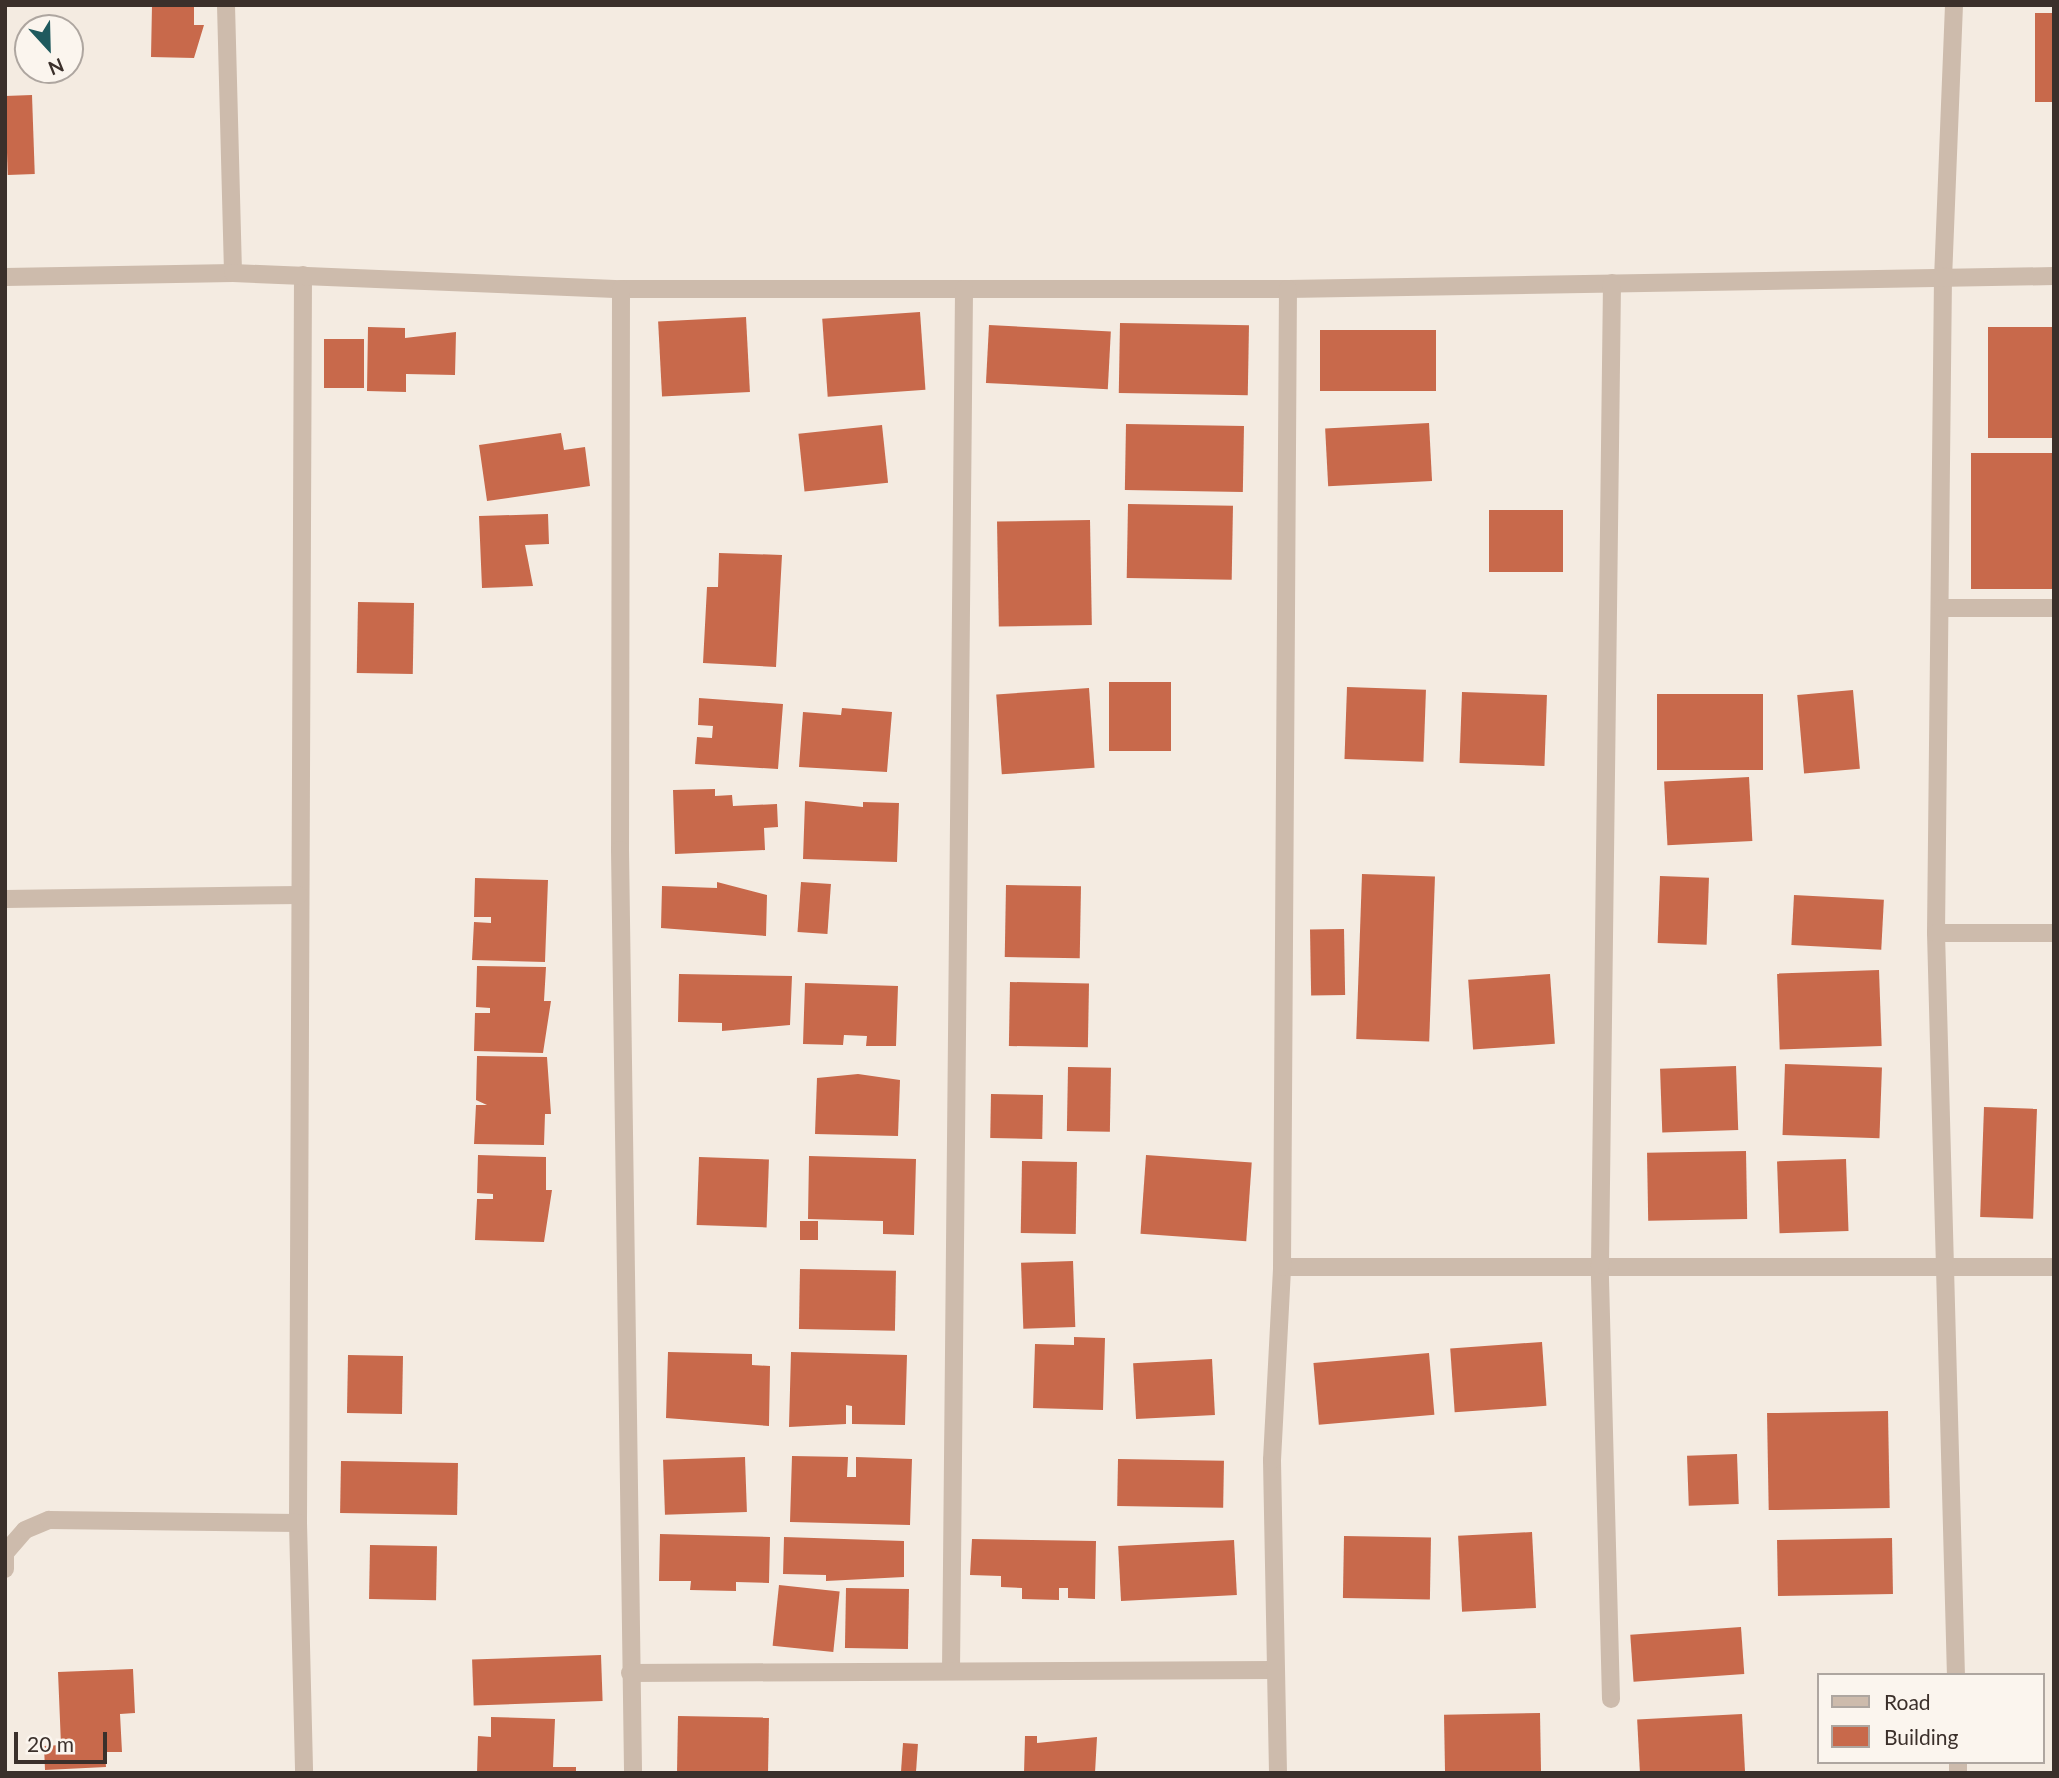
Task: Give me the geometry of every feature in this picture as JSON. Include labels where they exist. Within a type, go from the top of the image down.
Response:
[{"type":"street","points":[[226,5],[233,273]]},
{"type":"street","points":[[1954,5],[1943,276],[1942,608],[1936,933],[1956,1673]]},
{"type":"street","points":[[5,277],[233,273],[621,289],[1288,289],[2054,276]]},
{"type":"street","points":[[303,275],[298,1523],[303,1773]]},
{"type":"street","points":[[1611,1699],[1600,1265],[1612,283]]},
{"type":"street","points":[[621,289],[620,850],[633,1773]]},
{"type":"street","points":[[951,1671],[964,289]]},
{"type":"street","points":[[1278,1773],[1273,1670],[1272,1460],[1282,1267],[1288,289]]},
{"type":"street","points":[[1942,608],[2054,608]]},
{"type":"street","points":[[5,899],[299,895]]},
{"type":"street","points":[[1936,933],[2054,933]]},
{"type":"street","points":[[1282,1267],[2054,1267]]},
{"type":"street","points":[[5,1569],[5,1553],[25,1530],[49,1520],[298,1523]]},
{"type":"street","points":[[630,1673],[1273,1670]]},
{"type":"building","points":[[152,5],[194,5],[194,25],[204,25],[194,58],[151,57]]},
{"type":"building","points":[[2035,13],[2054,13],[2054,102],[2035,102]]},
{"type":"building","points":[[32,95],[35,174],[8,175],[5,96]]},
{"type":"building","points":[[920,312],[925,390],[828,397],[822,319]]},
{"type":"building","points":[[746,317],[750,392],[662,397],[658,322]]},
{"type":"building","points":[[1120,323],[1249,325],[1248,395],[1119,393]]},
{"type":"building","points":[[989,325],[1111,331],[1108,389],[986,383]]},
{"type":"building","points":[[368,327],[405,328],[405,338],[456,332],[455,375],[406,374],[406,392],[367,391]]},
{"type":"building","points":[[1988,327],[2054,327],[2054,438],[1988,438]]},
{"type":"building","points":[[1320,330],[1436,330],[1436,391],[1320,391]]},
{"type":"building","points":[[324,339],[364,339],[364,388],[324,388]]},
{"type":"building","points":[[1429,423],[1432,481],[1328,486],[1325,428]]},
{"type":"building","points":[[1126,424],[1244,426],[1243,492],[1125,490]]},
{"type":"building","points":[[882,425],[888,483],[805,491],[798,434]]},
{"type":"building","points":[[561,433],[564,450],[585,447],[590,486],[487,501],[479,445]]},
{"type":"building","points":[[1971,453],[2054,453],[2054,589],[1971,589]]},
{"type":"building","points":[[1128,504],[1233,506],[1232,580],[1127,578]]},
{"type":"building","points":[[1489,510],[1563,510],[1563,572],[1489,572]]},
{"type":"building","points":[[548,514],[549,544],[525,545],[533,586],[482,588],[479,516]]},
{"type":"building","points":[[1090,520],[1092,625],[999,627],[997,522]]},
{"type":"building","points":[[719,553],[782,555],[776,667],[703,663],[707,587],[718,587]]},
{"type":"building","points":[[358,602],[414,603],[413,674],[357,673]]},
{"type":"building","points":[[1109,682],[1171,682],[1171,751],[1109,751]]},
{"type":"building","points":[[1347,687],[1426,690],[1423,762],[1344,759]]},
{"type":"building","points":[[1089,688],[1095,768],[1002,774],[996,694]]},
{"type":"building","points":[[1853,690],[1860,769],[1804,774],[1797,695]]},
{"type":"building","points":[[1462,692],[1547,695],[1544,766],[1460,763]]},
{"type":"building","points":[[1657,694],[1763,694],[1763,770],[1657,770]]},
{"type":"building","points":[[699,698],[783,704],[778,769],[695,764],[697,737],[712,738],[713,726],[698,725]]},
{"type":"building","points":[[842,708],[892,712],[887,772],[799,767],[803,712],[841,715]]},
{"type":"building","points":[[1749,777],[1752,841],[1667,845],[1664,781]]},
{"type":"building","points":[[715,789],[715,796],[732,795],[733,806],[777,804],[778,827],[764,828],[765,850],[675,854],[673,790]]},
{"type":"building","points":[[805,801],[863,807],[863,802],[899,803],[897,862],[803,859]]},
{"type":"building","points":[[1362,874],[1435,877],[1429,1041],[1356,1039]]},
{"type":"building","points":[[1660,876],[1709,878],[1707,945],[1658,943]]},
{"type":"building","points":[[475,878],[548,880],[545,962],[472,960],[474,922],[491,923],[491,917],[474,917]]},
{"type":"building","points":[[717,882],[767,895],[766,936],[661,928],[662,886],[717,888]]},
{"type":"building","points":[[801,882],[831,884],[827,934],[798,932]]},
{"type":"building","points":[[1006,885],[1081,886],[1080,958],[1005,957]]},
{"type":"building","points":[[1794,895],[1884,900],[1881,950],[1791,945]]},
{"type":"building","points":[[1344,929],[1345,995],[1311,996],[1310,930]]},
{"type":"building","points":[[477,966],[546,967],[544,1001],[551,1001],[543,1053],[474,1051],[475,1013],[490,1013],[490,1008],[476,1007]]},
{"type":"building","points":[[1879,970],[1882,1046],[1780,1050],[1777,974]]},
{"type":"building","points":[[679,974],[792,976],[790,1025],[722,1031],[722,1023],[678,1022]]},
{"type":"building","points":[[1550,974],[1555,1044],[1473,1050],[1468,980]]},
{"type":"building","points":[[1010,982],[1089,983],[1088,1047],[1009,1046]]},
{"type":"building","points":[[805,983],[898,986],[896,1046],[866,1046],[867,1036],[844,1035],[843,1045],[803,1044]]},
{"type":"building","points":[[477,1056],[547,1057],[551,1114],[545,1114],[544,1145],[474,1144],[476,1105],[487,1105],[476,1100]]},
{"type":"building","points":[[1785,1064],[1882,1067],[1879,1138],[1783,1135]]},
{"type":"building","points":[[1736,1066],[1738,1130],[1662,1133],[1660,1069]]},
{"type":"building","points":[[1068,1067],[1111,1068],[1110,1132],[1067,1131]]},
{"type":"building","points":[[858,1074],[900,1080],[898,1136],[815,1134],[817,1078]]},
{"type":"building","points":[[991,1094],[1043,1095],[1042,1139],[990,1138]]},
{"type":"building","points":[[1984,1107],[2037,1109],[2033,1219],[1980,1217]]},
{"type":"building","points":[[1746,1151],[1747,1219],[1648,1221],[1647,1153]]},
{"type":"building","points":[[478,1155],[546,1157],[546,1190],[552,1190],[544,1242],[475,1240],[477,1199],[493,1199],[493,1194],[477,1193]]},
{"type":"building","points":[[1146,1155],[1252,1162],[1246,1241],[1140,1234]]},
{"type":"building","points":[[809,1156],[916,1159],[914,1235],[883,1234],[883,1221],[808,1219]]},
{"type":"building","points":[[699,1157],[769,1159],[767,1227],[697,1225]]},
{"type":"building","points":[[1846,1159],[1849,1231],[1780,1233],[1777,1161]]},
{"type":"building","points":[[1022,1161],[1077,1162],[1076,1234],[1021,1233]]},
{"type":"building","points":[[800,1221],[818,1221],[818,1240],[800,1240]]},
{"type":"building","points":[[1073,1261],[1075,1327],[1023,1329],[1021,1263]]},
{"type":"building","points":[[800,1269],[896,1271],[895,1331],[799,1329]]},
{"type":"building","points":[[1074,1337],[1105,1338],[1103,1410],[1033,1408],[1035,1344],[1074,1345]]},
{"type":"building","points":[[1542,1342],[1546,1406],[1455,1412],[1450,1348]]},
{"type":"building","points":[[668,1352],[752,1354],[752,1365],[770,1366],[769,1426],[666,1418]]},
{"type":"building","points":[[791,1352],[907,1355],[905,1425],[852,1424],[852,1406],[846,1405],[846,1424],[789,1427]]},
{"type":"building","points":[[1429,1353],[1434,1415],[1319,1425],[1313,1363]]},
{"type":"building","points":[[348,1355],[403,1356],[402,1414],[347,1413]]},
{"type":"building","points":[[1212,1359],[1215,1415],[1136,1419],[1133,1363]]},
{"type":"building","points":[[1888,1411],[1890,1508],[1769,1510],[1767,1413]]},
{"type":"building","points":[[1737,1454],[1739,1504],[1689,1506],[1687,1456]]},
{"type":"building","points":[[792,1456],[848,1457],[847,1477],[856,1477],[856,1457],[912,1459],[910,1525],[790,1522]]},
{"type":"building","points":[[745,1457],[747,1512],[665,1515],[663,1460]]},
{"type":"building","points":[[1118,1459],[1224,1461],[1223,1508],[1117,1506]]},
{"type":"building","points":[[341,1461],[458,1463],[457,1515],[340,1513]]},
{"type":"building","points":[[1532,1532],[1536,1608],[1462,1612],[1458,1536]]},
{"type":"building","points":[[660,1534],[770,1537],[769,1583],[736,1582],[736,1591],[690,1590],[691,1581],[659,1581]]},
{"type":"building","points":[[1344,1536],[1431,1538],[1430,1600],[1343,1598]]},
{"type":"building","points":[[784,1537],[904,1541],[904,1577],[826,1581],[826,1575],[783,1574]]},
{"type":"building","points":[[1892,1538],[1893,1594],[1778,1596],[1777,1540]]},
{"type":"building","points":[[972,1539],[1096,1541],[1095,1599],[1068,1598],[1068,1588],[1059,1588],[1059,1600],[1022,1599],[1022,1588],[1001,1587],[1001,1576],[970,1575]]},
{"type":"building","points":[[1234,1540],[1237,1595],[1121,1601],[1118,1546]]},
{"type":"building","points":[[370,1545],[437,1546],[436,1600],[369,1599]]},
{"type":"building","points":[[779,1585],[840,1591],[833,1652],[773,1646]]},
{"type":"building","points":[[846,1588],[909,1589],[908,1649],[845,1648]]},
{"type":"building","points":[[1741,1627],[1744,1674],[1634,1682],[1630,1635]]},
{"type":"building","points":[[601,1655],[603,1701],[474,1705],[472,1660]]},
{"type":"building","points":[[133,1669],[135,1713],[120,1714],[122,1752],[105,1752],[106,1767],[45,1770],[44,1746],[61,1745],[58,1672]]},
{"type":"building","points":[[1540,1713],[1541,1773],[1445,1773],[1444,1715]]},
{"type":"building","points":[[1742,1714],[1745,1773],[1640,1773],[1637,1719]]},
{"type":"building","points":[[678,1716],[769,1718],[768,1773],[677,1773]]},
{"type":"building","points":[[491,1717],[555,1719],[553,1767],[576,1767],[576,1773],[477,1773],[478,1736],[491,1737]]},
{"type":"building","points":[[1025,1736],[1037,1736],[1037,1743],[1097,1737],[1095,1773],[1024,1773]]},
{"type":"building","points":[[903,1743],[918,1744],[916,1773],[901,1773]]}]
